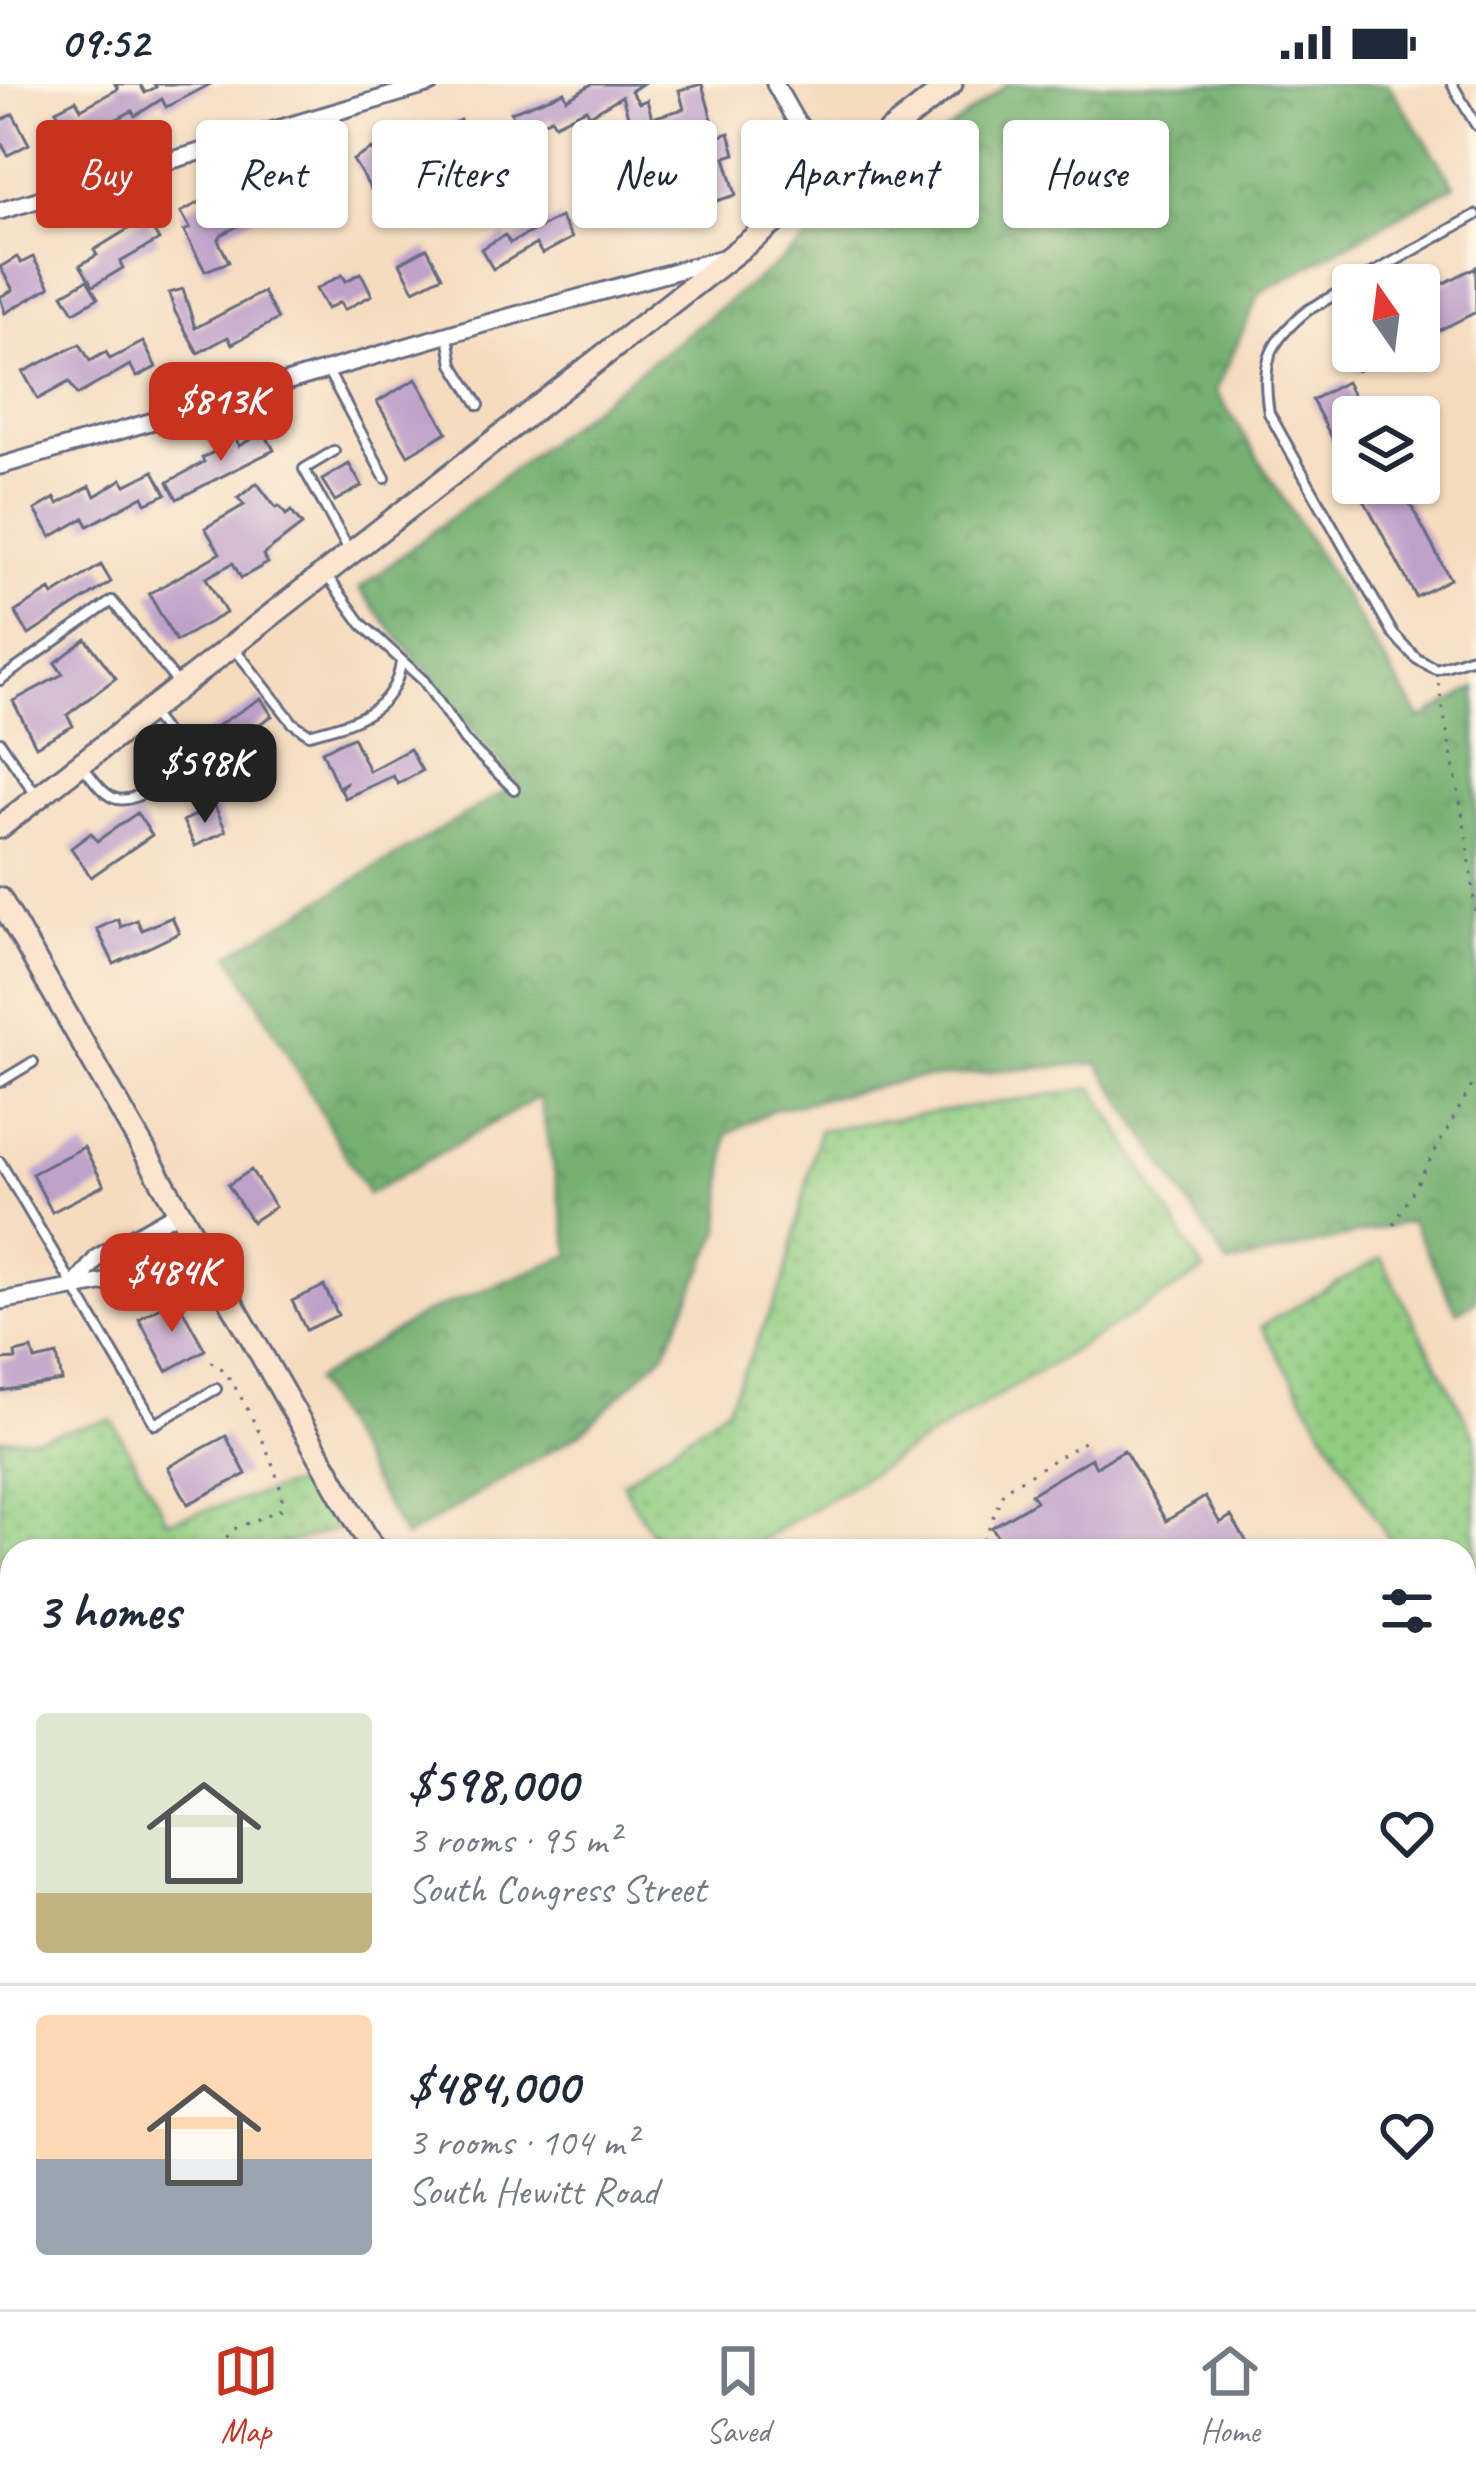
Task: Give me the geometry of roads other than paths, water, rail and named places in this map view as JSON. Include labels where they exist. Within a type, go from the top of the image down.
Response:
[{"type":"street","points":[[0,211],[430,84]]},
{"type":"street","points":[[775,84],[796,120]]},
{"type":"street","points":[[906,120],[951,84]]},
{"type":"street","points":[[0,827],[768,228]]},
{"type":"street","points":[[0,466],[447,334],[732,256]]},
{"type":"street","points":[[0,898],[367,1539]]},
{"type":"street","points":[[75,1285],[98,1257],[178,1212]]},
{"type":"street","points":[[0,1301],[111,1281],[194,1240]]},
{"type":"lane","points":[[1452,84],[1476,125]]},
{"type":"lane","points":[[1476,215],[1284,328],[1263,379],[1269,413],[1393,634],[1417,659],[1436,669],[1476,656]]},
{"type":"lane","points":[[447,334],[453,364],[478,405]]},
{"type":"lane","points":[[327,370],[385,478]]},
{"type":"lane","points":[[334,451],[304,469],[352,554]]},
{"type":"lane","points":[[326,575],[362,624],[424,681],[465,741],[514,789]]},
{"type":"lane","points":[[0,680],[112,602],[182,687]]},
{"type":"lane","points":[[233,647],[293,723],[309,734],[349,724],[384,705],[399,681],[401,660]]},
{"type":"lane","points":[[82,764],[114,799],[135,797],[167,774],[174,763],[170,741],[149,712]]},
{"type":"lane","points":[[0,743],[38,798]]},
{"type":"lane","points":[[0,1082],[33,1062]]},
{"type":"lane","points":[[0,1162],[155,1424],[215,1389]]}]
